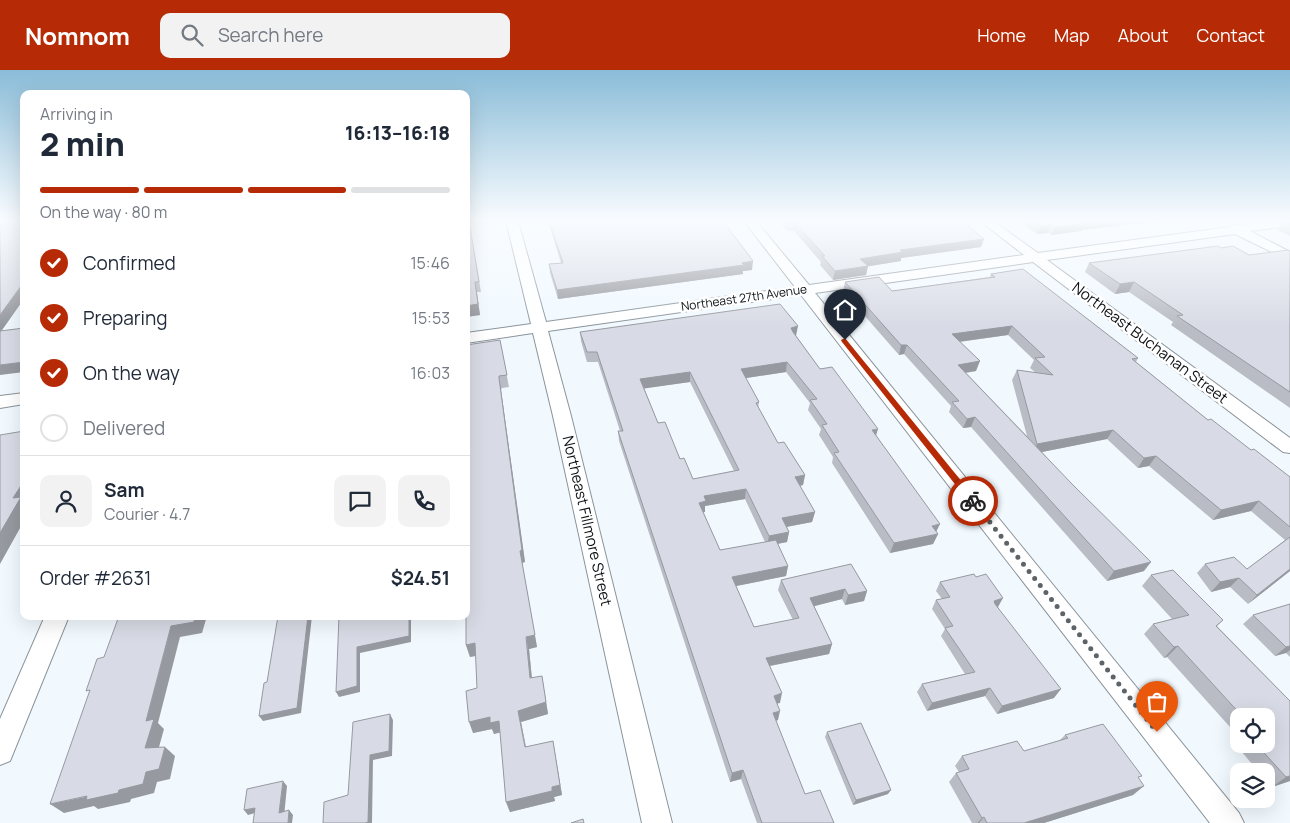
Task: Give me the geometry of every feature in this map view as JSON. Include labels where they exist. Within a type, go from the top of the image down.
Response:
[{"type":"street","name":"Northeast Fillmore Street","points":[[521,256],[562,416],[658,823]]},
{"type":"street","points":[[777,256],[1229,823]]},
{"type":"street","name":"Northeast 27th Avenue","points":[[470,337],[1040,256]]},
{"type":"street","name":"Northeast Buchanan Street","points":[[1034,257],[1290,447]]},
{"type":"street","points":[[0,402],[20,399]]},
{"type":"street","points":[[0,751],[55,620]]},
{"type":"building","points":[[0,256],[20,256],[20,288],[0,315]]},
{"type":"building","points":[[470,256],[475,256],[479,282],[475,282],[478,304],[470,305]]},
{"type":"building","points":[[561,256],[749,256],[753,261],[742,263],[744,265],[557,290],[549,264],[563,263]]},
{"type":"building","points":[[822,256],[878,256],[860,259],[868,266],[835,271]]},
{"type":"building","points":[[1141,256],[1290,256],[1290,392],[1177,316],[1183,315],[1134,282],[1120,284],[1089,263]]},
{"type":"building","points":[[1023,269],[1138,358],[1132,359],[1208,420],[1211,419],[1290,477],[1290,527],[1259,501],[1221,510],[1156,456],[1144,458],[1113,430],[1037,444],[1017,370],[1053,375],[1035,358],[1045,357],[1012,326],[952,334],[980,361],[958,365],[1073,485],[1151,562],[1114,571],[975,417],[967,419],[952,402],[959,401],[907,345],[901,345],[845,282],[879,277],[892,291],[995,277],[991,274]]},
{"type":"building","points":[[780,304],[798,326],[791,328],[793,332],[820,369],[832,367],[878,429],[872,430],[940,524],[932,526],[938,534],[894,543],[834,453],[839,452],[822,425],[827,424],[810,400],[817,399],[787,362],[741,369],[759,402],[756,403],[778,443],[784,442],[805,475],[795,477],[815,512],[782,518],[789,532],[769,536],[746,489],[704,496],[706,501],[699,503],[720,550],[776,540],[788,566],[732,577],[754,627],[799,618],[781,580],[851,564],[867,591],[848,595],[845,589],[810,598],[832,644],[766,658],[782,693],[774,696],[780,711],[773,713],[805,794],[820,790],[834,823],[762,823],[743,770],[732,773],[618,431],[623,431],[597,352],[587,352],[580,332]],"holes":[[[690,372],[739,470],[693,479],[684,458],[680,459],[665,422],[658,423],[640,379]]]},
{"type":"building","points":[[20,328],[20,362],[0,365],[0,331]]},
{"type":"building","points":[[500,340],[507,375],[499,376],[499,378],[522,550],[520,551],[535,635],[526,637],[530,678],[542,676],[546,702],[518,711],[525,747],[553,741],[560,785],[552,787],[552,791],[506,802],[499,721],[490,723],[490,717],[469,722],[466,691],[477,688],[475,643],[466,645],[466,620],[470,620],[470,344]]},
{"type":"building","points":[[20,432],[20,487],[13,498],[20,497],[20,499],[0,533],[0,435]]},
{"type":"building","points":[[1290,537],[1290,569],[1257,595],[1239,578],[1220,582],[1205,564],[1234,557],[1247,569]]},
{"type":"building","points":[[1173,570],[1223,620],[1216,626],[1290,701],[1290,776],[1286,777],[1264,753],[1275,753],[1275,708],[1235,708],[1178,646],[1174,647],[1153,624],[1189,615],[1151,575]]},
{"type":"building","points":[[974,574],[976,577],[986,574],[1003,598],[994,601],[995,604],[1061,689],[1002,706],[990,688],[932,703],[922,684],[975,672],[945,628],[953,626],[936,600],[950,597],[940,582]]},
{"type":"building","points":[[1290,604],[1290,646],[1286,647],[1253,615]]},
{"type":"building","points":[[118,620],[194,620],[194,622],[171,626],[146,721],[154,719],[145,748],[165,747],[159,769],[146,772],[143,784],[119,790],[118,793],[86,800],[87,796],[50,804],[90,690],[86,691],[97,659],[104,657]]},
{"type":"building","points":[[277,620],[308,620],[297,708],[259,716],[264,683],[267,682]]},
{"type":"building","points":[[339,620],[409,620],[409,636],[357,647],[357,686],[336,692]]},
{"type":"building","points":[[390,714],[389,751],[370,755],[368,822],[323,823],[324,802],[348,795],[353,722]]},
{"type":"building","points":[[861,723],[891,790],[856,800],[827,732]]},
{"type":"building","points":[[1103,724],[1142,776],[1138,777],[1144,786],[1024,823],[987,823],[984,817],[982,818],[956,773],[969,769],[962,756],[1017,741],[1024,751],[1068,738],[1065,735]]},
{"type":"building","points":[[283,781],[279,813],[289,810],[288,823],[253,823],[255,808],[244,810],[247,789]]},
{"type":"building","points":[[583,819],[584,823],[571,823]]},
{"type":"way so far","points":[[973,501],[1157,732]]},
{"type":"route","points":[[845,340],[973,501]]}]
